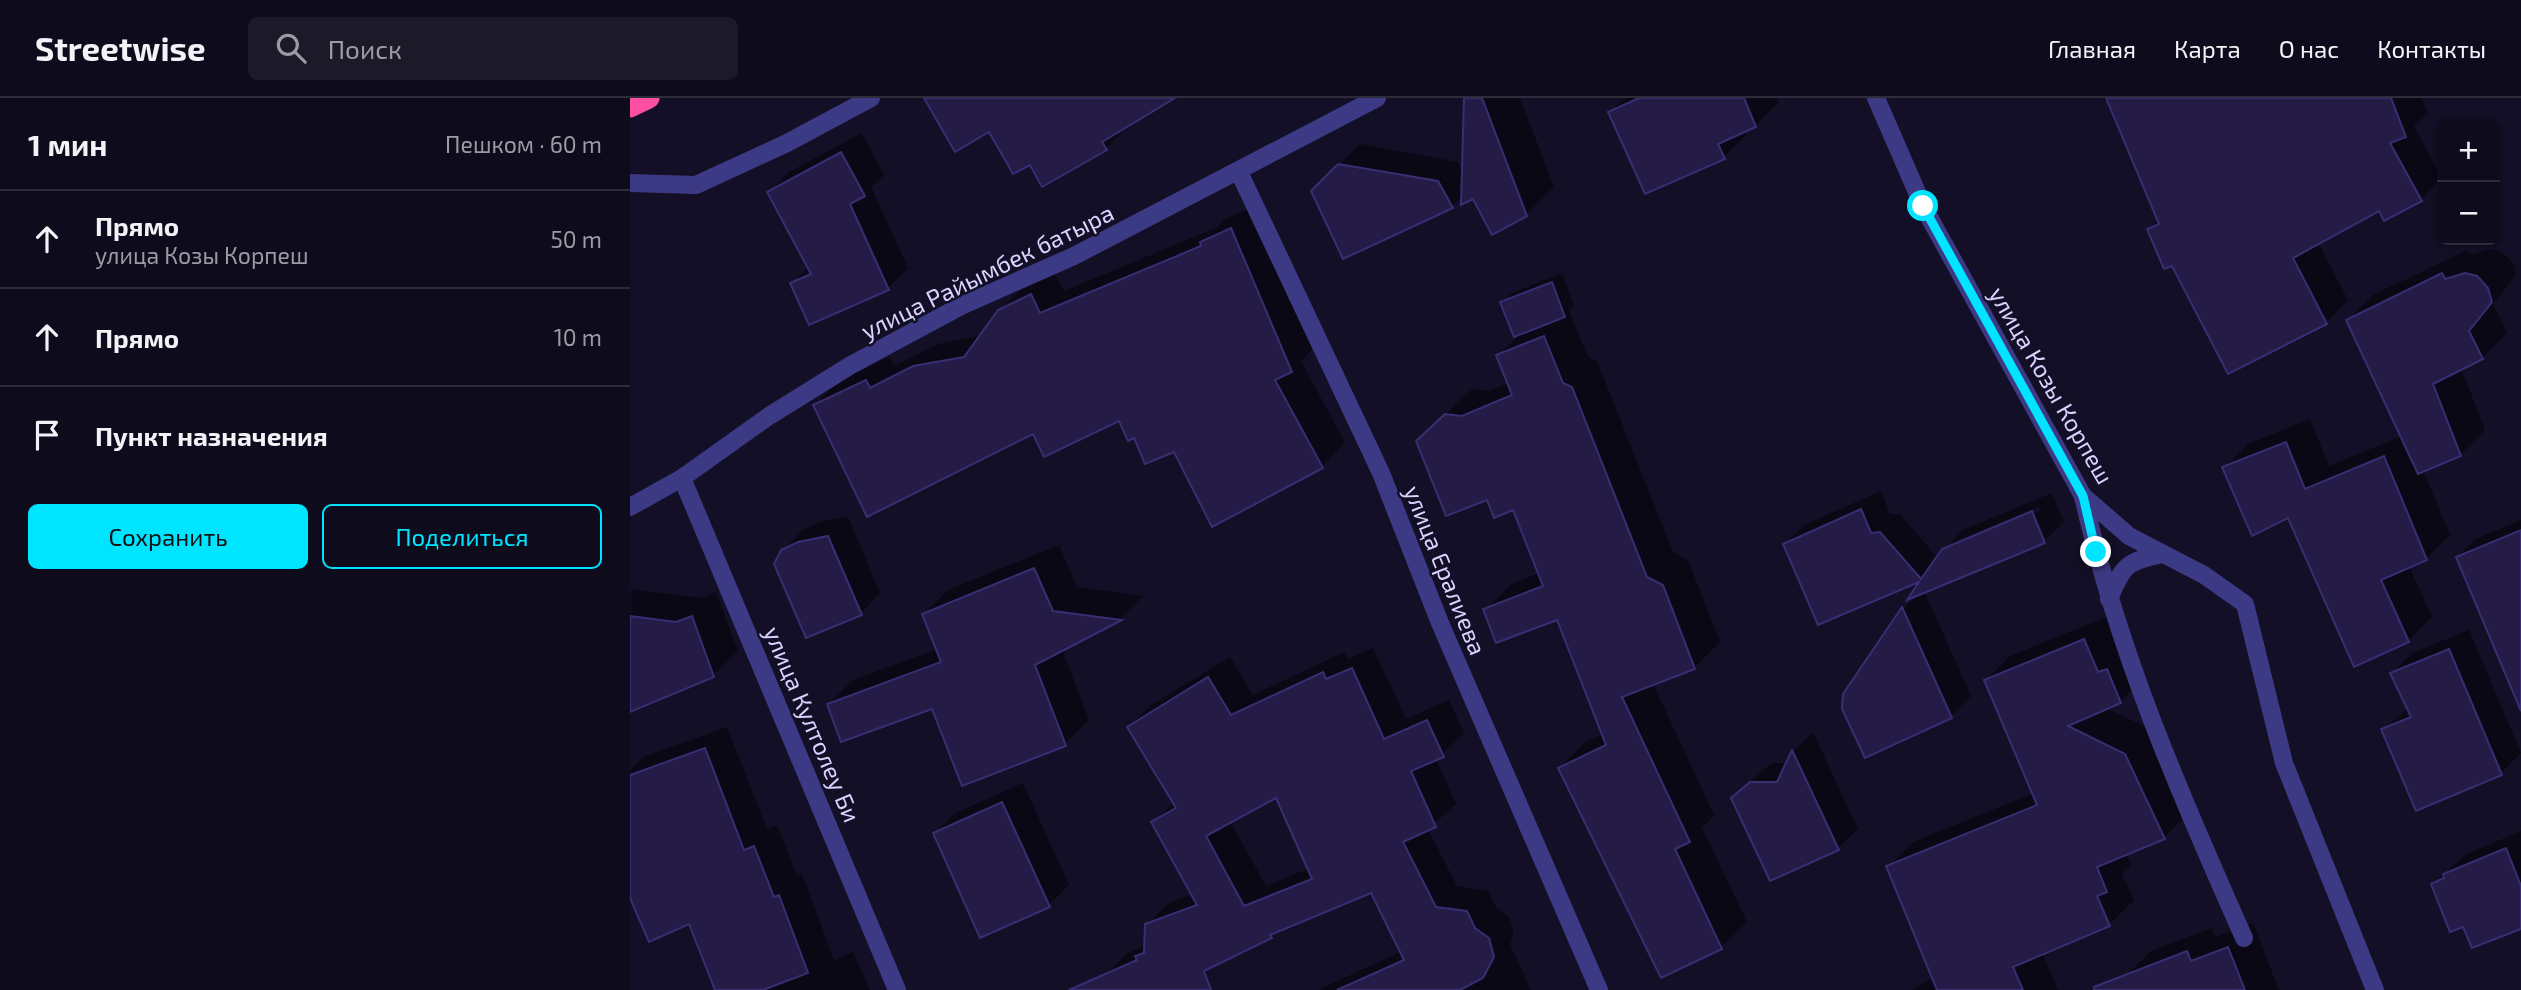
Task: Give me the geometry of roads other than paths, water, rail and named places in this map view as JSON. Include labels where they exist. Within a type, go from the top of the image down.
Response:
[{"type":"highway","points":[[630,107],[649,98]]},
{"type":"street","points":[[630,183],[696,185],[787,143],[870,98]]},
{"type":"street","name":"улица Райымбек батыра","points":[[630,507],[682,478],[769,416],[851,365],[961,306],[1074,256],[1377,98]]},
{"type":"street","name":"улица Козы Корпеш","points":[[1876,98],[1923,206],[2083,496],[2129,536],[2204,575],[2245,604],[2284,763],[2375,990]]},
{"type":"street","name":"улица Ералиева","points":[[1239,172],[1381,473],[1440,622],[1598,990]]},
{"type":"street","name":"улица Култолеу Би","points":[[682,478],[897,990]]},
{"type":"street","points":[[2083,496],[2109,599],[2186,807],[2244,938]]},
{"type":"street","points":[[2109,599],[2118,577],[2134,559],[2163,554]]}]
